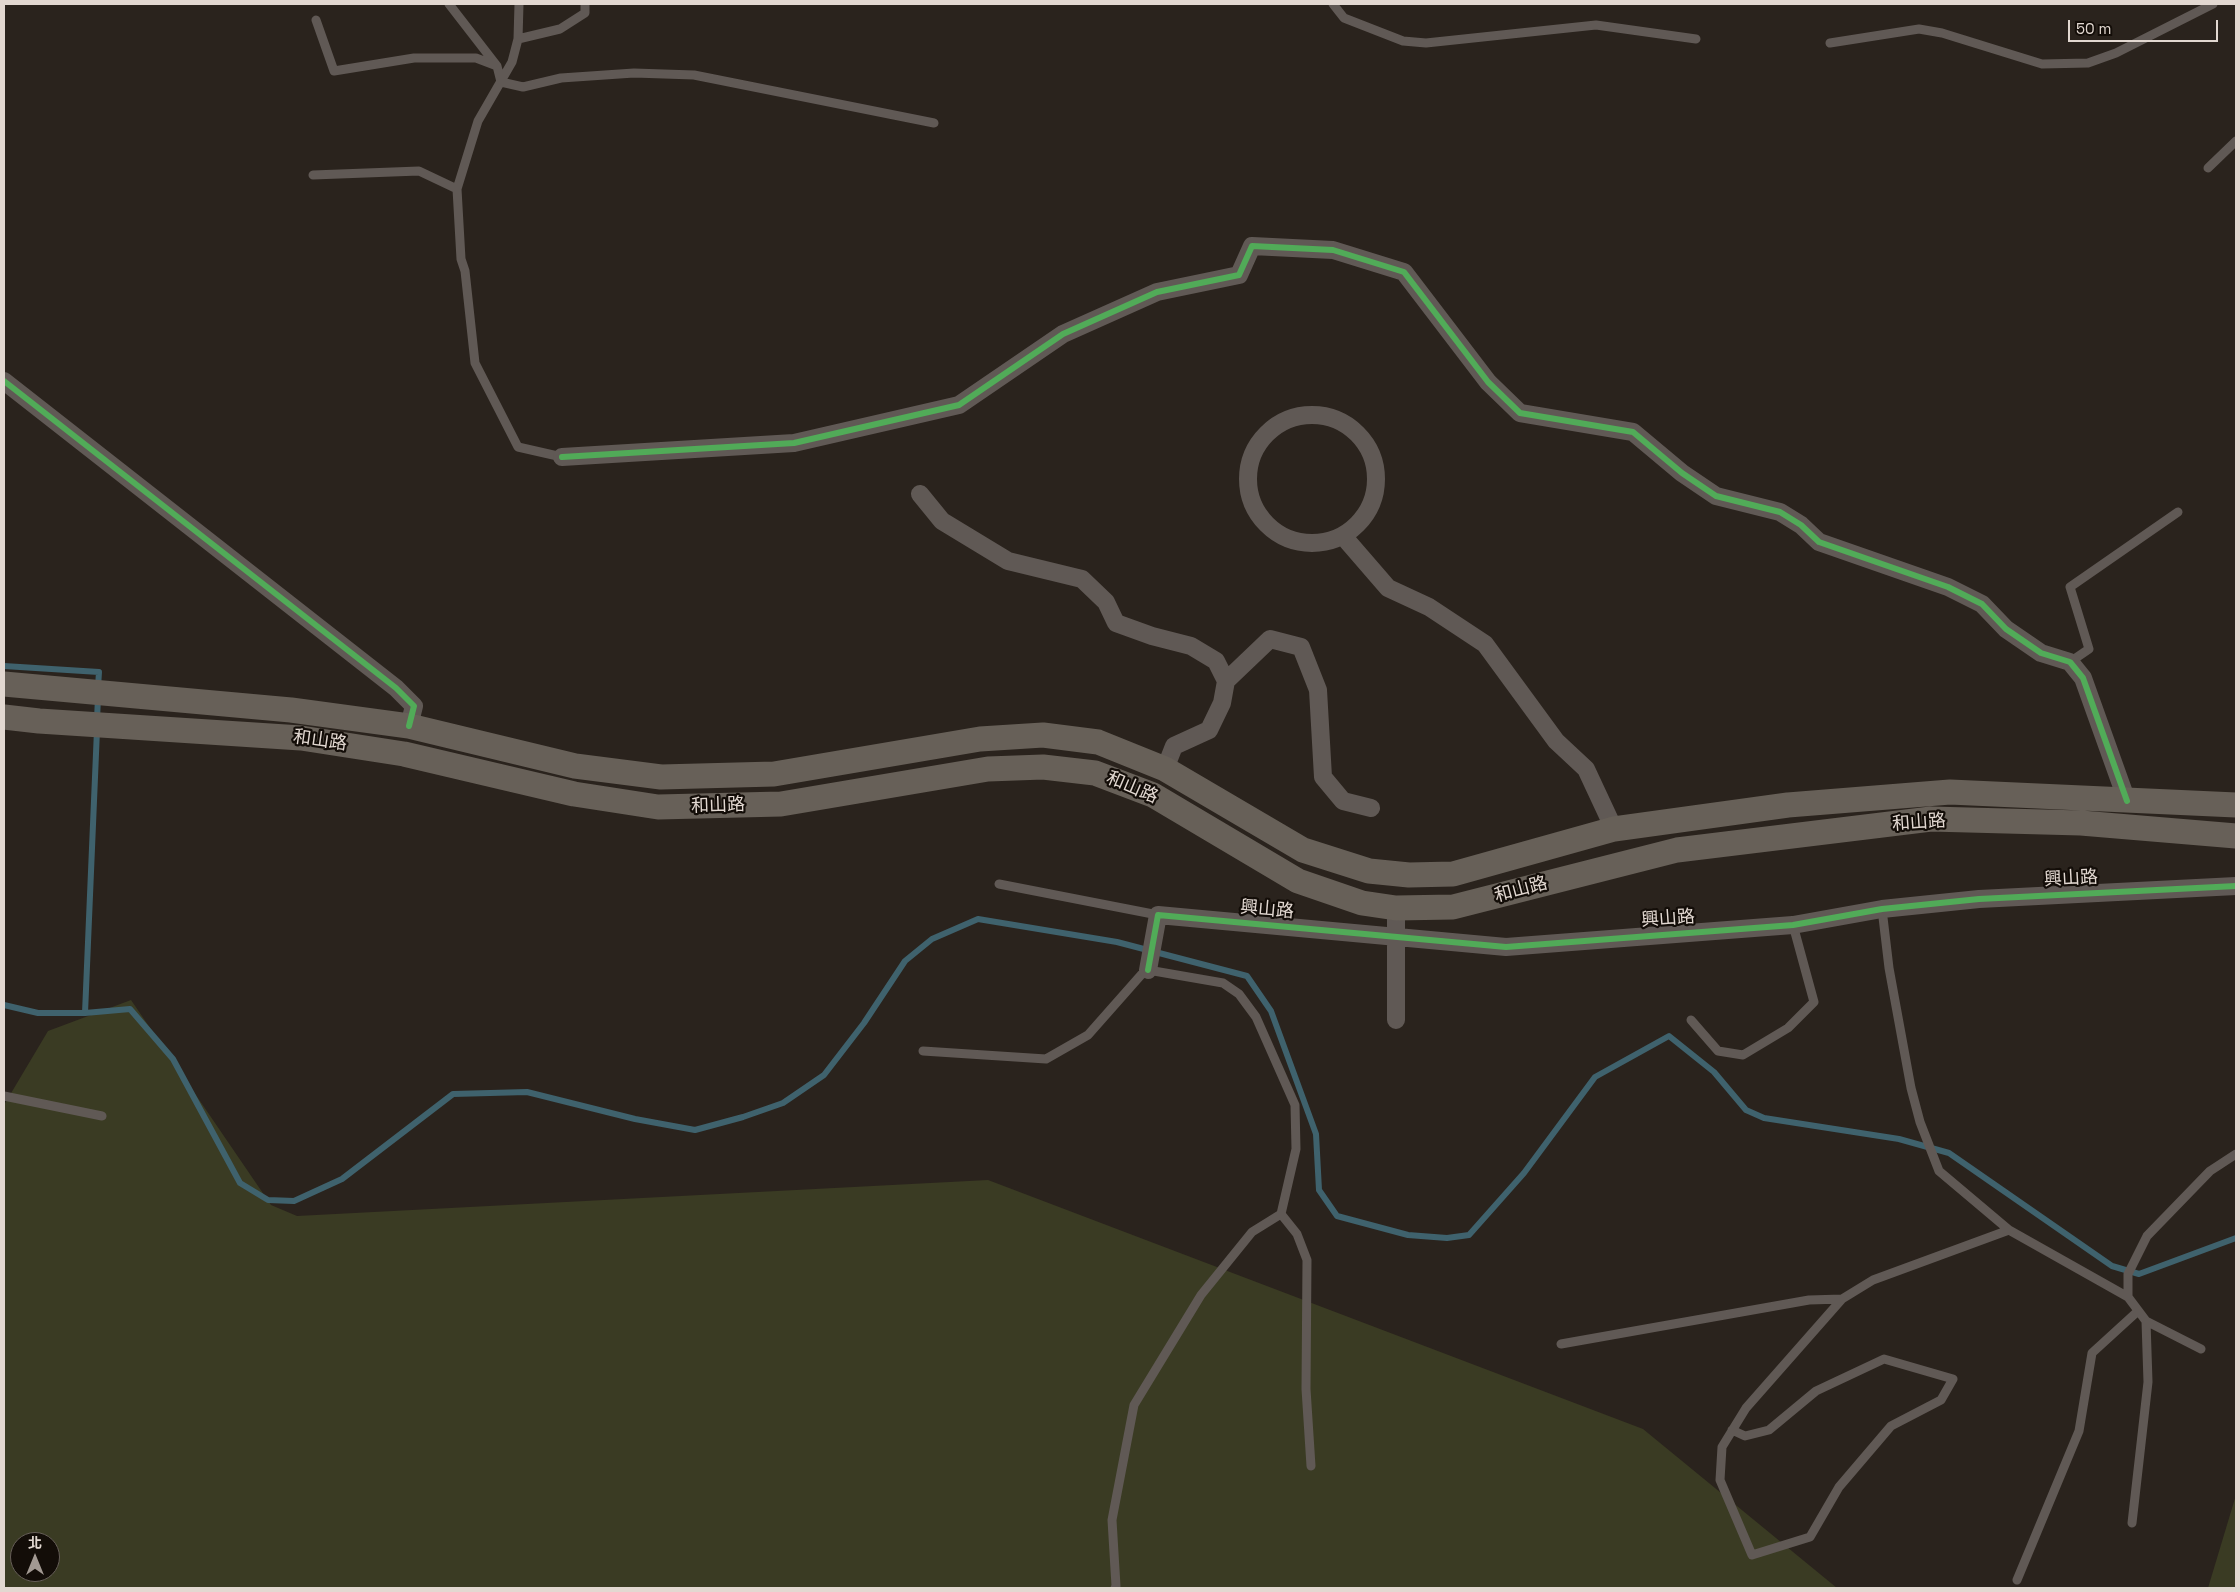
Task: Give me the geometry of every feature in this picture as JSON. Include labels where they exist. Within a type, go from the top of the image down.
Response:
[{"type":"main road","name":"和山路","points":[[4,684],[291,710],[409,726],[575,766],[661,777],[774,774],[980,739],[1043,734],[1098,742],[1165,769],[1303,850],[1369,872],[1409,875],[1453,874],[1614,829],[1788,805],[1950,792],[2236,805]]},
{"type":"main road","name":"和山路","points":[[4,716],[39,721],[301,738],[404,754],[574,794],[658,808],[781,804],[988,769],[1043,767],[1095,773],[1152,795],[1298,881],[1362,903],[1396,908],[1453,908],[1678,850],[1931,820],[2081,823],[2236,836]]},
{"type":"street","points":[[562,457],[794,443],[959,405],[1063,334],[1157,292],[1239,275],[1252,246],[1333,250],[1404,272],[1488,382],[1520,413],[1633,432],[1682,473],[1716,496],[1780,512],[1801,525],[1819,542],[1948,587],[1982,604],[2006,629],[2041,653],[2070,662],[2083,678],[2127,800]]},
{"type":"street","points":[[4,381],[396,688],[414,706],[409,726]]},
{"type":"street","points":[[1306,414],[1331,417],[1354,429],[1370,448],[1377,473],[1374,498],[1362,520],[1343,536],[1318,544],[1293,541],[1271,529],[1254,510],[1247,485],[1250,460],[1262,438],[1282,422],[1306,414]]},
{"type":"street","points":[[920,494],[942,521],[1008,561],[1082,579],[1106,602],[1116,623],[1191,646],[1216,661],[1226,680]]},
{"type":"street","points":[[1343,536],[1388,588],[1429,607],[1485,644],[1556,741],[1586,768],[1614,829]]},
{"type":"street","points":[[1165,769],[1174,746],[1208,730],[1222,703],[1226,680],[1270,639],[1301,647],[1318,690],[1323,777],[1343,800],[1371,808]]},
{"type":"street","name":"興山路","points":[[1158,915],[1506,947],[1792,925],[1882,909],[1979,899],[2236,886]]},
{"type":"street","points":[[1396,908],[1396,1020]]},
{"type":"street","points":[[1148,970],[1158,915]]},
{"type":"lane","points":[[449,4],[496,66],[501,82]]},
{"type":"lane","points":[[520,4],[518,39],[512,62],[478,122],[457,189],[461,259],[465,271],[475,363],[518,447],[562,457]]},
{"type":"lane","points":[[518,39],[560,29],[585,13],[584,4]]},
{"type":"lane","points":[[1333,4],[1344,18],[1403,41],[1426,44],[1596,25],[1696,39]]},
{"type":"lane","points":[[1830,44],[1919,29],[2042,64],[2088,63],[2116,54],[2213,4]]},
{"type":"lane","points":[[316,20],[334,71],[414,58],[476,58],[496,66]]},
{"type":"lane","points":[[501,82],[523,87],[562,78],[634,73],[694,75],[934,124]]},
{"type":"lane","points":[[2208,168],[2236,141]]},
{"type":"lane","points":[[313,175],[419,171],[457,189]]},
{"type":"lane","points":[[2070,662],[2089,649],[2070,587],[2178,512]]},
{"type":"lane","points":[[999,884],[1158,915]]},
{"type":"lane","points":[[1882,909],[1889,968],[1911,1088],[1920,1122],[1939,1171],[2009,1230],[2128,1297],[2146,1321],[2201,1349]]},
{"type":"lane","points":[[1691,1020],[1718,1051],[1743,1055],[1788,1028],[1814,1002],[1792,925]]},
{"type":"lane","points":[[924,1051],[1046,1059],[1088,1035],[1141,975],[1148,970],[1223,983],[1239,994],[1256,1017],[1295,1105],[1296,1149],[1281,1214],[1252,1232],[1201,1295],[1134,1405],[1112,1520],[1115,1588]]},
{"type":"lane","points":[[4,1096],[102,1116]]},
{"type":"lane","points":[[2128,1297],[2128,1274],[2147,1236],[2210,1171],[2236,1154]]},
{"type":"lane","points":[[1281,1214],[1297,1234],[1307,1260],[1306,1389],[1310,1466]]},
{"type":"lane","points":[[1732,1430],[1745,1436],[1769,1430],[1816,1391],[1884,1359],[1953,1379],[1941,1400],[1891,1426],[1839,1487],[1810,1536],[1752,1554],[1720,1480],[1722,1447],[1732,1430],[1746,1408],[1842,1299],[1873,1280],[2009,1230]]},
{"type":"lane","points":[[1561,1344],[1809,1300],[1842,1299]]},
{"type":"lane","points":[[2017,1580],[2079,1431],[2092,1353],[2138,1311]]},
{"type":"lane","points":[[2132,1522],[2148,1382],[2146,1321]]},
{"type":"green space","points":[[131,1000],[271,1205],[297,1216],[988,1180],[1643,1429],[1837,1588],[4,1588],[4,1105],[48,1031]]},
{"type":"green space","points":[[2236,1495],[2236,1588],[2208,1588]]},
{"type":"waterway","points":[[4,666],[99,672],[98,687]]},
{"type":"waterway","points":[[97,720],[98,697]]},
{"type":"waterway","points":[[85,1013],[97,730]]},
{"type":"waterway","points":[[4,1005],[38,1013],[85,1013],[130,1009],[173,1059],[240,1183],[268,1200],[294,1201],[342,1179],[453,1094],[527,1092],[635,1119],[695,1130],[743,1117],[783,1103],[824,1075],[864,1023],[905,961],[932,939],[978,919],[1117,942],[1247,976],[1271,1011],[1316,1134],[1319,1190],[1337,1216],[1408,1235],[1447,1238],[1469,1235],[1524,1173],[1595,1077],[1669,1036],[1714,1072],[1746,1110],[1764,1118],[1899,1139],[1949,1153],[2112,1266],[2139,1274],[2236,1238]]},
{"type":"cycle path","points":[[562,457],[794,443],[959,405],[1063,334],[1157,292],[1239,275],[1252,246],[1333,250],[1404,272],[1488,382],[1520,413],[1633,432],[1682,473],[1716,496],[1780,512],[1801,525],[1819,542],[1948,587],[1982,604],[2006,629],[2041,653],[2070,662],[2083,678],[2127,801]]},
{"type":"cycle path","points":[[4,381],[396,688],[414,706],[409,726]]},
{"type":"cycle path","points":[[1148,970],[1158,915],[1506,947],[1793,925],[1882,909],[1979,899],[2236,886]]}]
